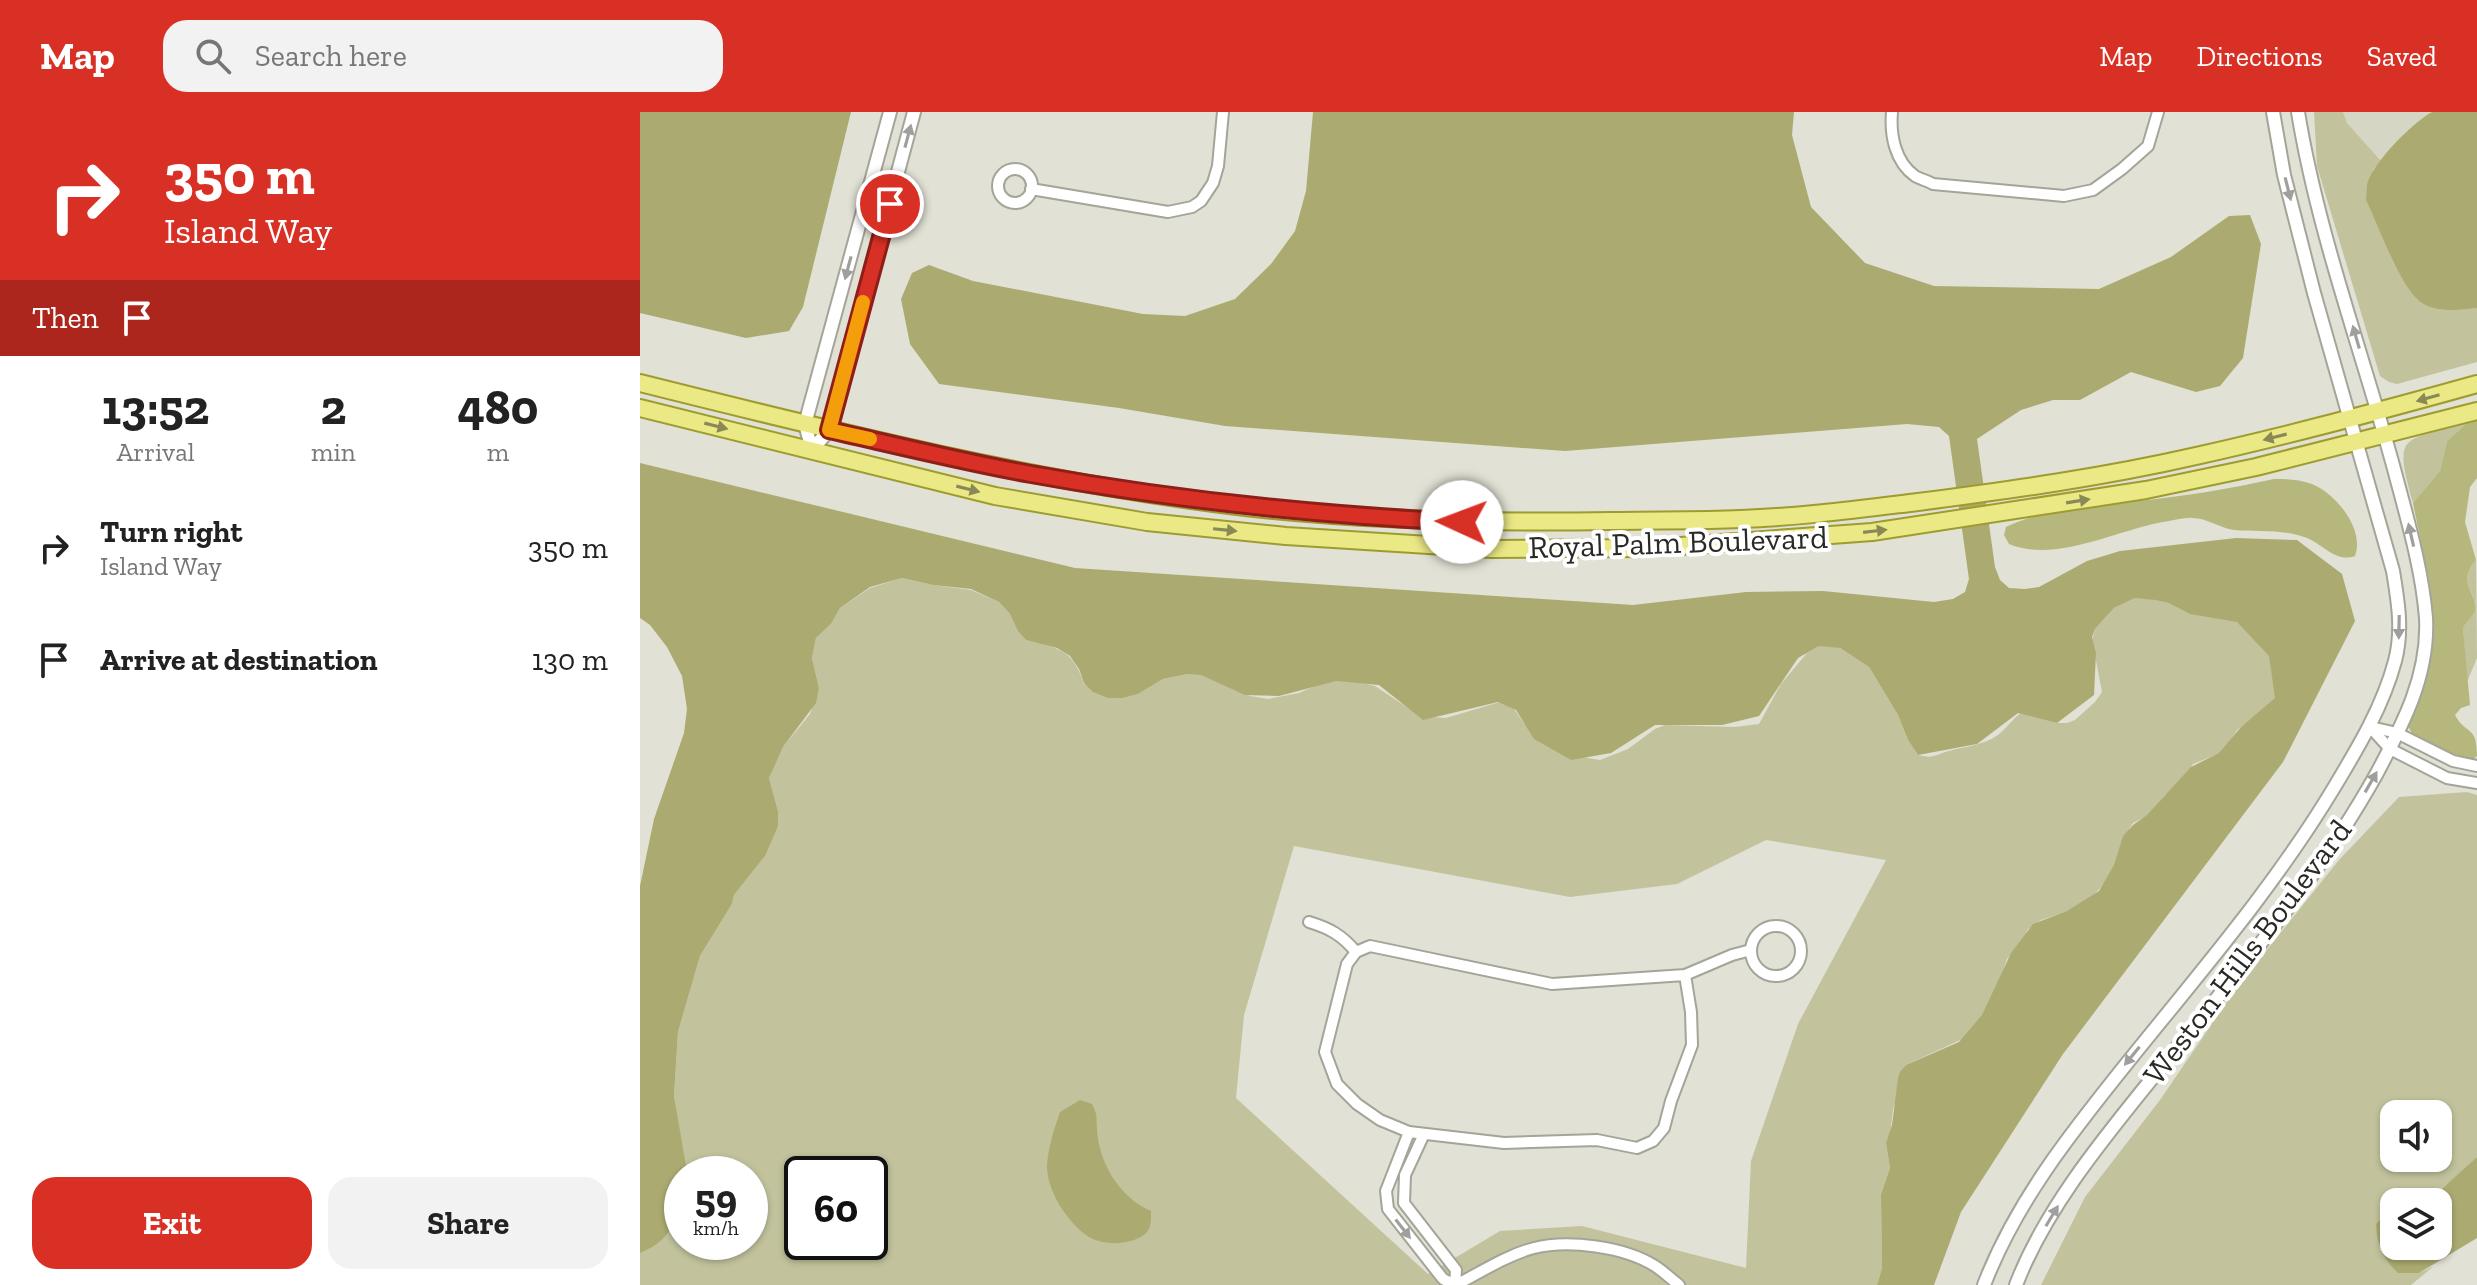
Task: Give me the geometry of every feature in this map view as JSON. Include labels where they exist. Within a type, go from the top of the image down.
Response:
[{"type":"main road","name":"Royal Palm Boulevard","points":[[640,383],[829,430],[1030,474],[1243,506],[1349,517],[1490,523],[1744,519],[1953,497],[2193,457],[2351,419],[2477,384]]},
{"type":"main road","name":"Royal Palm Boulevard","points":[[640,408],[995,496],[1147,522],[1492,549],[1653,548],[1872,532],[2001,514],[2146,490],[2256,467],[2477,411]]},
{"type":"street","points":[[812,450],[805,424],[890,112]]},
{"type":"street","points":[[812,450],[829,430],[914,112]]},
{"type":"street","points":[[1031,189],[1168,212],[1192,207],[1201,201],[1213,183],[1218,166],[1223,112]]},
{"type":"street","points":[[1892,112],[1894,146],[1915,176],[1933,184],[2064,196],[2093,190],[2148,146],[2158,112]]},
{"type":"street","name":"Weston Hills Boulevard","points":[[1984,1285],[2019,1214],[2054,1155],[2265,891],[2314,821],[2370,727],[2395,660],[2399,639],[2399,607],[2393,571],[2314,293],[2288,190],[2273,112]]},
{"type":"street","name":"Weston Hills Boulevard","points":[[2016,1285],[2080,1168],[2292,905],[2340,835],[2390,749],[2422,674],[2426,621],[2422,584],[2385,435],[2327,238],[2305,154],[2298,112]]},
{"type":"street","points":[[2370,727],[2397,733],[2453,761],[2477,766]]},
{"type":"street","points":[[2370,727],[2390,749],[2447,778],[2477,783]]},
{"type":"street","points":[[1309,922],[1330,929],[1346,939],[1356,952]]},
{"type":"street","points":[[1779,927],[1794,933],[1801,947],[1801,956],[1793,970],[1778,976],[1769,975],[1756,966],[1751,950],[1753,942],[1763,930],[1779,927]]},
{"type":"street","points":[[1685,975],[1692,1045],[1664,1128],[1653,1141],[1637,1148],[1597,1140],[1504,1143],[1409,1132],[1380,1120],[1357,1104],[1337,1084],[1325,1052],[1347,964],[1356,952],[1370,946],[1552,984],[1685,975],[1751,950]]},
{"type":"street","points":[[1409,1132],[1387,1189],[1388,1209],[1443,1279],[1455,1285]]},
{"type":"street","points":[[1424,1134],[1405,1175],[1404,1203],[1456,1270],[1455,1285]]},
{"type":"street","points":[[1387,1189],[1403,1190]]},
{"type":"street","points":[[1455,1285],[1536,1247],[1576,1244],[1618,1250],[1654,1265],[1679,1285]]},
{"type":"shaded area","points":[[640,112],[851,112],[803,307],[789,331],[746,338],[640,313]]},
{"type":"shaded area","points":[[1313,112],[1794,112],[1792,135],[1811,207],[1865,263],[1934,286],[2099,289],[2171,257],[2229,216],[2250,215],[2261,244],[2243,358],[2220,386],[2196,392],[2131,372],[2080,400],[2053,400],[2021,410],[1977,439],[1995,567],[2000,580],[2009,588],[2025,589],[2039,587],[2087,561],[2120,551],[2236,538],[2297,540],[2342,574],[2355,621],[2283,762],[2063,1054],[1961,1212],[1934,1285],[1877,1285],[1882,1268],[1881,1194],[1890,1168],[1886,1143],[1892,1125],[1900,1072],[1906,1065],[1959,1042],[1982,1015],[2011,953],[2033,924],[2067,911],[2099,891],[2114,865],[2123,836],[2133,825],[2147,815],[2191,767],[2219,753],[2241,727],[2275,698],[2269,656],[2237,622],[2190,614],[2169,603],[2135,598],[2114,608],[2095,629],[2092,637],[2096,653],[2094,695],[2057,723],[2018,713],[1977,744],[1918,755],[1869,667],[1840,648],[1819,646],[1798,658],[1759,716],[1722,725],[1655,725],[1611,753],[1571,760],[1534,739],[1516,710],[1498,702],[1423,720],[1379,685],[1336,681],[1279,696],[1245,695],[1201,675],[1188,674],[1163,679],[1138,694],[1108,698],[1093,692],[1084,683],[1070,656],[1057,648],[1026,640],[999,602],[971,589],[902,578],[870,587],[840,608],[831,624],[816,638],[812,658],[819,688],[816,703],[783,747],[769,778],[778,812],[778,826],[765,856],[734,895],[732,904],[700,956],[678,1032],[674,1096],[684,1156],[664,1156],[664,1237],[640,1253],[640,886],[654,819],[684,733],[687,709],[682,676],[667,647],[650,625],[640,618],[640,463],[1075,568],[1633,605],[1746,592],[1823,591],[1934,602],[1953,599],[1965,592],[1969,579],[1949,436],[1939,427],[1907,424],[1565,451],[1225,426],[1119,408],[939,384],[910,344],[901,299],[912,273],[929,265],[973,281],[1143,314],[1185,316],[1235,299],[1271,264],[1295,231],[1306,191]]},
{"type":"shaded area","points":[[2343,112],[2432,112],[2406,133],[2381,161],[2347,123]]},
{"type":"shaded area","points":[[2432,112],[2477,112],[2477,308],[2435,308],[2414,296],[2398,271],[2366,200],[2368,181],[2386,153]]},
{"type":"shaded area","points":[[1080,1100],[1092,1104],[1094,1108],[1098,1141],[1113,1177],[1130,1197],[1151,1211],[1149,1229],[1132,1241],[1099,1241],[1086,1235],[1059,1205],[1050,1185],[1047,1166],[1060,1112]]},
{"type":"shaded area","points":[[2477,1157],[2477,1238],[2452,1253],[2452,1188],[2443,1188]]},
{"type":"shaded area","points":[[2380,1219],[2380,1245],[2378,1239],[2376,1224]]},
{"type":"shaded area","points":[[2441,1260],[2419,1273],[2398,1273],[2388,1262]]},
{"type":"green space","points":[[2314,112],[2343,112],[2347,123],[2381,161],[2373,170],[2442,310],[2477,308],[2477,362],[2397,384],[2380,376],[2317,166]]},
{"type":"green space","points":[[2477,420],[2477,478],[2470,487],[2465,522],[2476,560],[2467,581],[2475,611],[2463,628],[2470,705],[2461,708],[2455,715],[2473,735],[2477,746],[2477,756],[2467,764],[2415,739],[2408,726],[2426,680],[2433,626],[2429,581],[2413,503],[2440,471],[2447,441],[2467,423]]},
{"type":"green space","points":[[2467,423],[2447,441],[2440,471],[2413,503],[2404,463],[2408,443],[2428,433]]},
{"type":"green space","points":[[2274,479],[2307,482],[2339,504],[2356,535],[2355,556],[2336,555],[2298,535],[2234,530],[2190,518],[2047,550],[2009,544],[2004,535],[2006,527],[2035,516]]},
{"type":"green space","points":[[2476,560],[2477,658],[2467,682],[2463,628],[2475,611],[2467,581]]},
{"type":"green space","points":[[902,578],[971,590],[999,602],[1026,640],[1063,652],[1075,663],[1084,684],[1123,698],[1138,694],[1163,679],[1188,674],[1206,674],[1250,696],[1268,699],[1299,693],[1333,678],[1375,686],[1414,712],[1431,717],[1446,718],[1500,702],[1512,706],[1526,726],[1576,756],[1600,760],[1628,749],[1665,725],[1735,727],[1759,724],[1781,684],[1807,653],[1819,646],[1840,648],[1869,667],[1918,755],[1934,756],[1986,741],[1998,735],[2021,713],[2067,723],[2075,720],[2102,692],[2092,640],[2095,629],[2114,608],[2135,598],[2233,616],[2269,649],[2281,690],[2273,702],[2237,730],[2223,752],[2193,764],[2185,779],[2164,796],[2149,815],[2133,823],[2126,850],[2092,897],[2068,911],[2041,920],[2027,930],[2007,959],[1991,1004],[1969,1036],[1906,1065],[1886,1143],[1890,1168],[1881,1194],[1882,1268],[1877,1285],[640,1285],[640,1253],[664,1237],[664,1260],[768,1260],[768,1156],[682,1156],[674,1096],[678,1032],[700,956],[732,904],[734,895],[765,856],[773,794],[769,778],[783,747],[810,714],[819,688],[812,658],[816,638],[831,624],[840,608],[870,588]],"holes":[[[1766,840],[1886,860],[1798,1024],[1751,1161],[1746,1268],[1582,1226],[1500,1231],[1428,1274],[1236,1098],[1244,1015],[1294,846],[1570,897],[1677,884]]]},
{"type":"green space","points":[[2467,792],[2477,795],[2477,1157],[2442,1188],[2380,1188],[2380,1219],[2376,1224],[2380,1260],[2397,1260],[2419,1273],[2434,1266],[2411,1285],[2041,1285],[2085,1197],[2160,1100],[2237,987],[2339,860],[2399,797]]},
{"type":"slow traffic","points":[[863,302],[829,430],[870,439]]},
{"type":"route","points":[[890,204],[829,430],[1030,474],[1243,506],[1349,517],[1462,522]]}]
